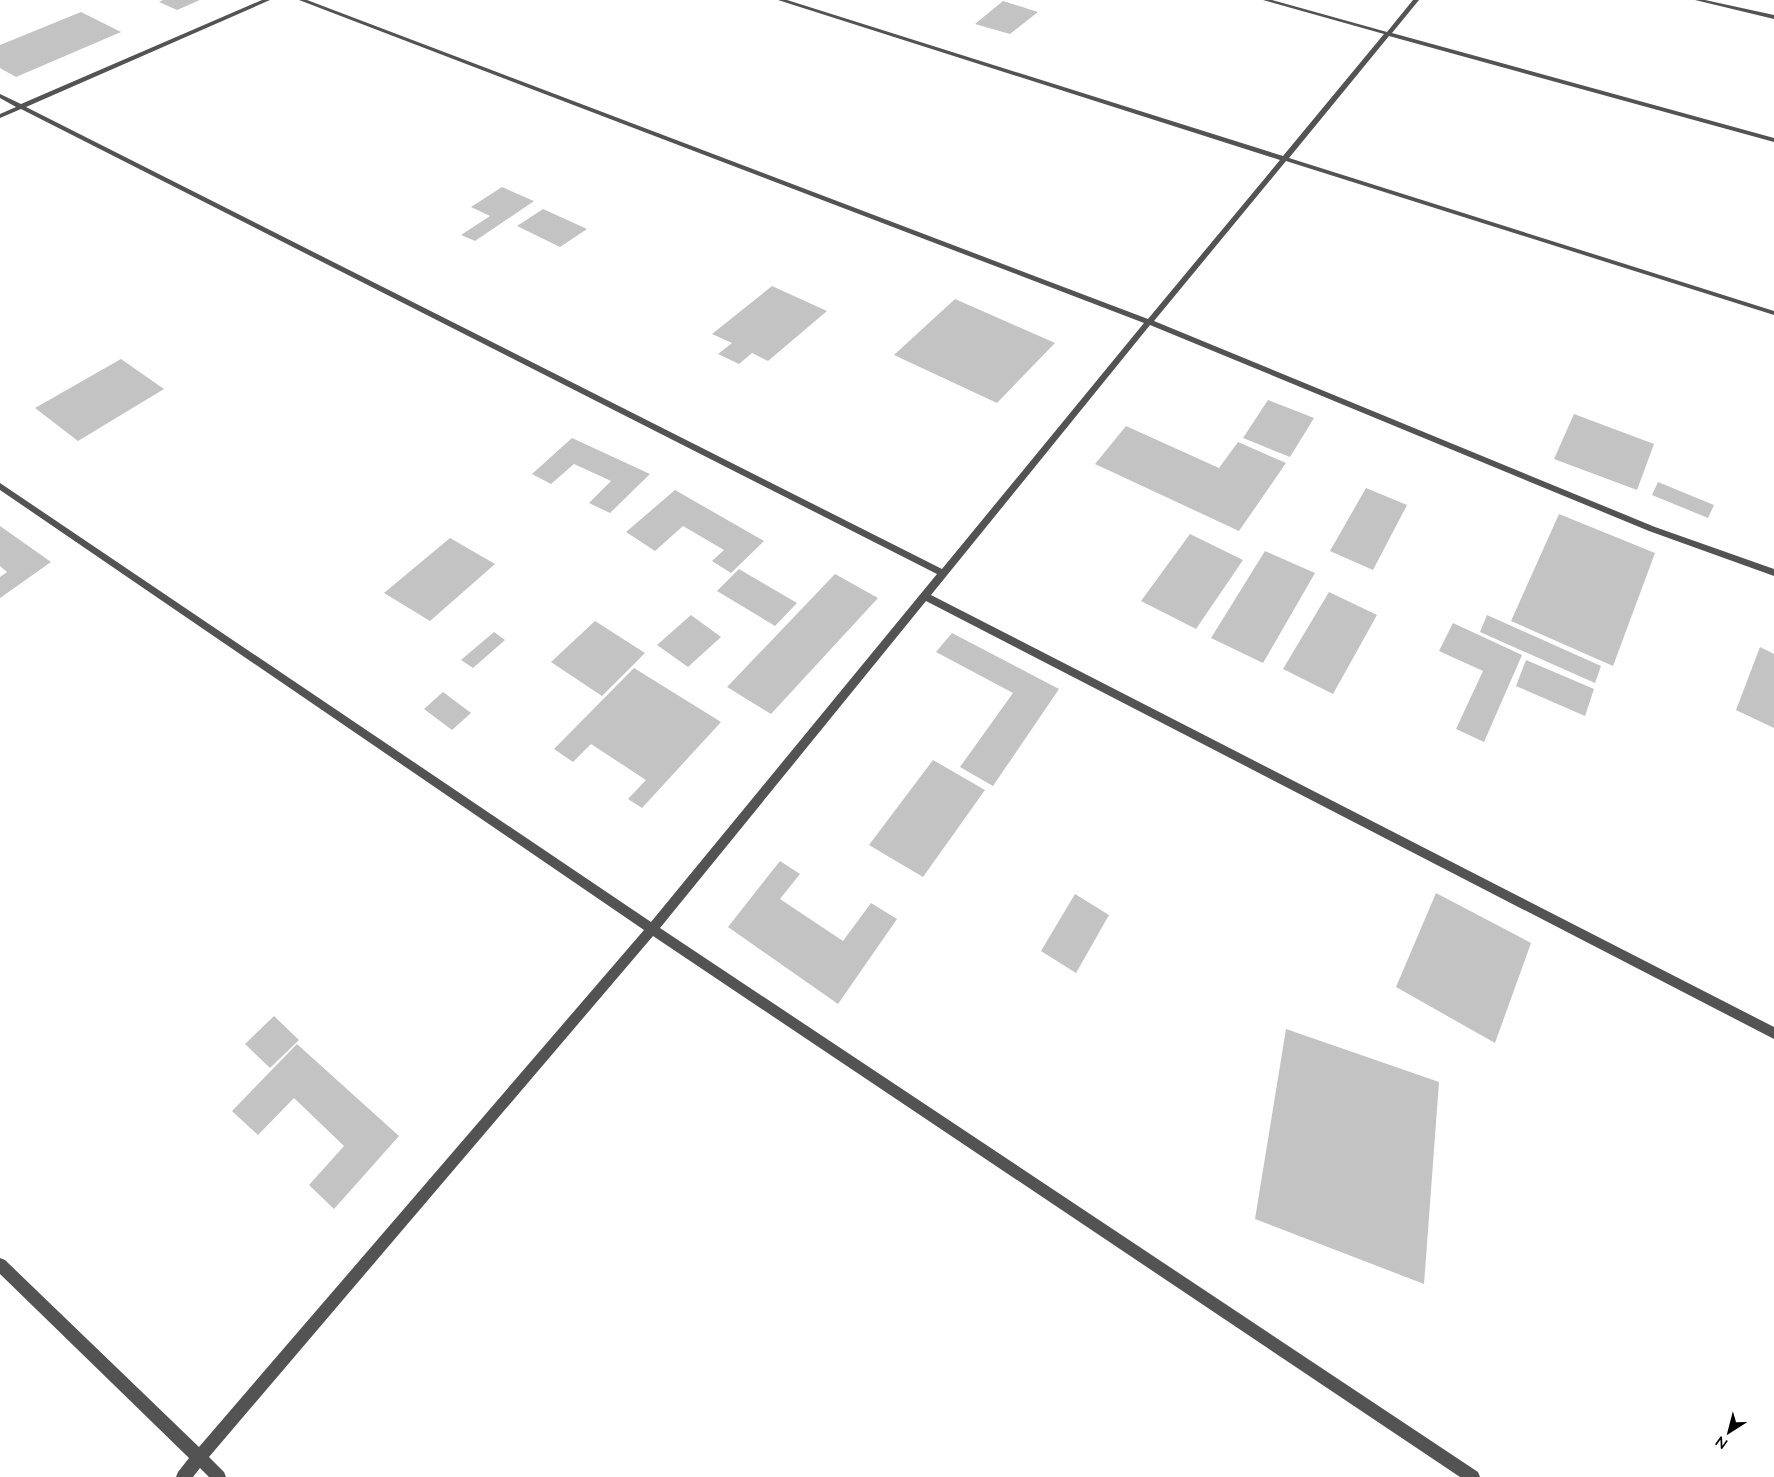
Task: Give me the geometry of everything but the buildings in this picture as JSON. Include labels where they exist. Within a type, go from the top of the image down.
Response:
[{"type":"street","points":[[0,116],[266,0]]},
{"type":"street","points":[[302,0],[1149,322],[1652,529],[1774,573]]},
{"type":"street","points":[[781,0],[1774,314]]},
{"type":"street","points":[[1266,0],[1774,140]]},
{"type":"street","points":[[183,1477],[652,929],[1149,322],[1416,0]]},
{"type":"street","points":[[1698,0],[1774,18]]},
{"type":"street","points":[[0,96],[944,574]]},
{"type":"street","points":[[0,486],[652,929],[1473,1477]]},
{"type":"street","points":[[925,596],[1774,1033]]},
{"type":"street","points":[[0,1265],[219,1477]]}]
